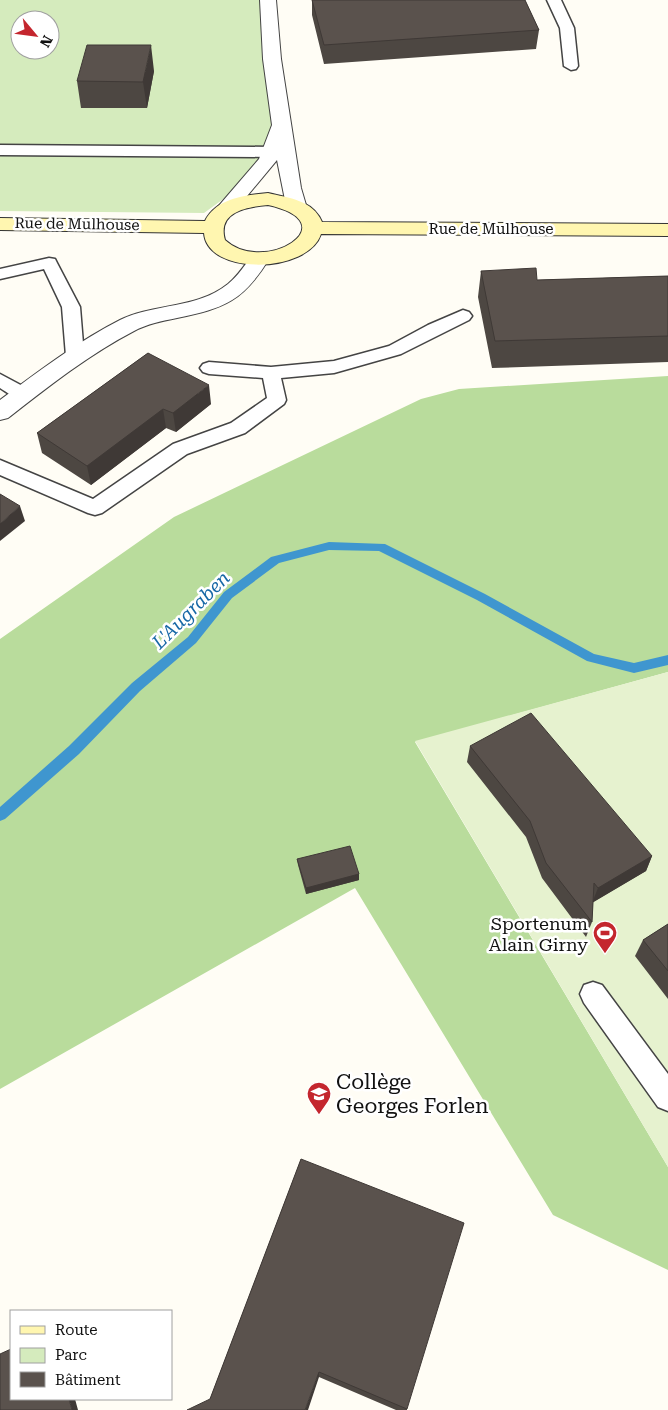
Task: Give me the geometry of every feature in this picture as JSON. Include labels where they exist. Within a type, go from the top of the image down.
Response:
[{"type":"main road","points":[[252,200],[283,200],[296,205],[307,212],[314,228],[314,232],[308,242],[298,251],[282,257],[259,259],[231,253],[220,246],[214,236],[213,227],[217,218],[226,209],[252,200]]},
{"type":"main road","name":"Rue de Mulhouse","points":[[0,224],[213,227]]},
{"type":"main road","name":"Rue de Mulhouse","points":[[314,228],[668,230]]},
{"type":"street","points":[[268,0],[272,59],[291,188],[296,205]]},
{"type":"street","points":[[226,209],[268,160],[281,124]]},
{"type":"street","points":[[0,412],[75,356],[142,319],[211,304],[238,288],[251,274],[259,259]]},
{"type":"lane","points":[[554,0],[567,28],[571,66]]},
{"type":"lane","points":[[0,150],[271,152]]},
{"type":"lane","points":[[0,274],[49,263],[71,307],[75,356]]},
{"type":"lane","points":[[209,368],[271,373],[334,367],[395,350],[463,316]]},
{"type":"lane","points":[[0,467],[95,508],[180,449],[238,428],[277,400],[271,373]]},
{"type":"lane","points":[[0,380],[23,394]]},
{"type":"lane","points":[[593,994],[668,1097]]},
{"type":"green space","points":[[0,0],[268,0],[281,125],[268,160],[233,192],[204,213],[0,211]]},
{"type":"green space","points":[[668,376],[668,672],[415,742],[668,1167],[668,1270],[553,1215],[355,888],[0,1089],[0,639],[174,517],[421,399],[459,389]]},
{"type":"green space","name":"Sportenum Alain Girny","points":[[668,672],[668,1167],[415,741]]},
{"type":"building","points":[[312,0],[525,0],[539,30],[324,45]]},
{"type":"building","points":[[87,45],[151,45],[143,82],[77,81]]},
{"type":"building","points":[[536,268],[537,280],[668,276],[668,336],[495,341],[481,271]]},
{"type":"building","points":[[148,353],[209,385],[173,413],[163,409],[87,466],[37,433]]},
{"type":"building","points":[[0,494],[20,506],[0,524]]},
{"type":"building","points":[[531,713],[652,856],[598,888],[594,883],[592,922],[546,863],[530,821],[470,746]]},
{"type":"building","points":[[350,846],[359,874],[306,888],[297,859]]},
{"type":"building","points":[[668,924],[668,971],[643,940]]},
{"type":"building","points":[[301,1159],[464,1223],[407,1409],[319,1372],[305,1410],[187,1410],[210,1399]]},
{"type":"building","points":[[10,1349],[10,1400],[69,1400],[72,1410],[0,1410],[0,1354]]},
{"type":"waterway","name":"L'Augraben","points":[[0,815],[74,750],[136,687],[192,640],[228,595],[275,560],[329,546],[381,547],[481,597],[591,658],[634,668],[668,660]]},
{"type":"place","name":"Sportenum Alain Girny","points":[[605,954]]},
{"type":"place","name":"Collège Georges Forlen","points":[[319,1115]]}]
